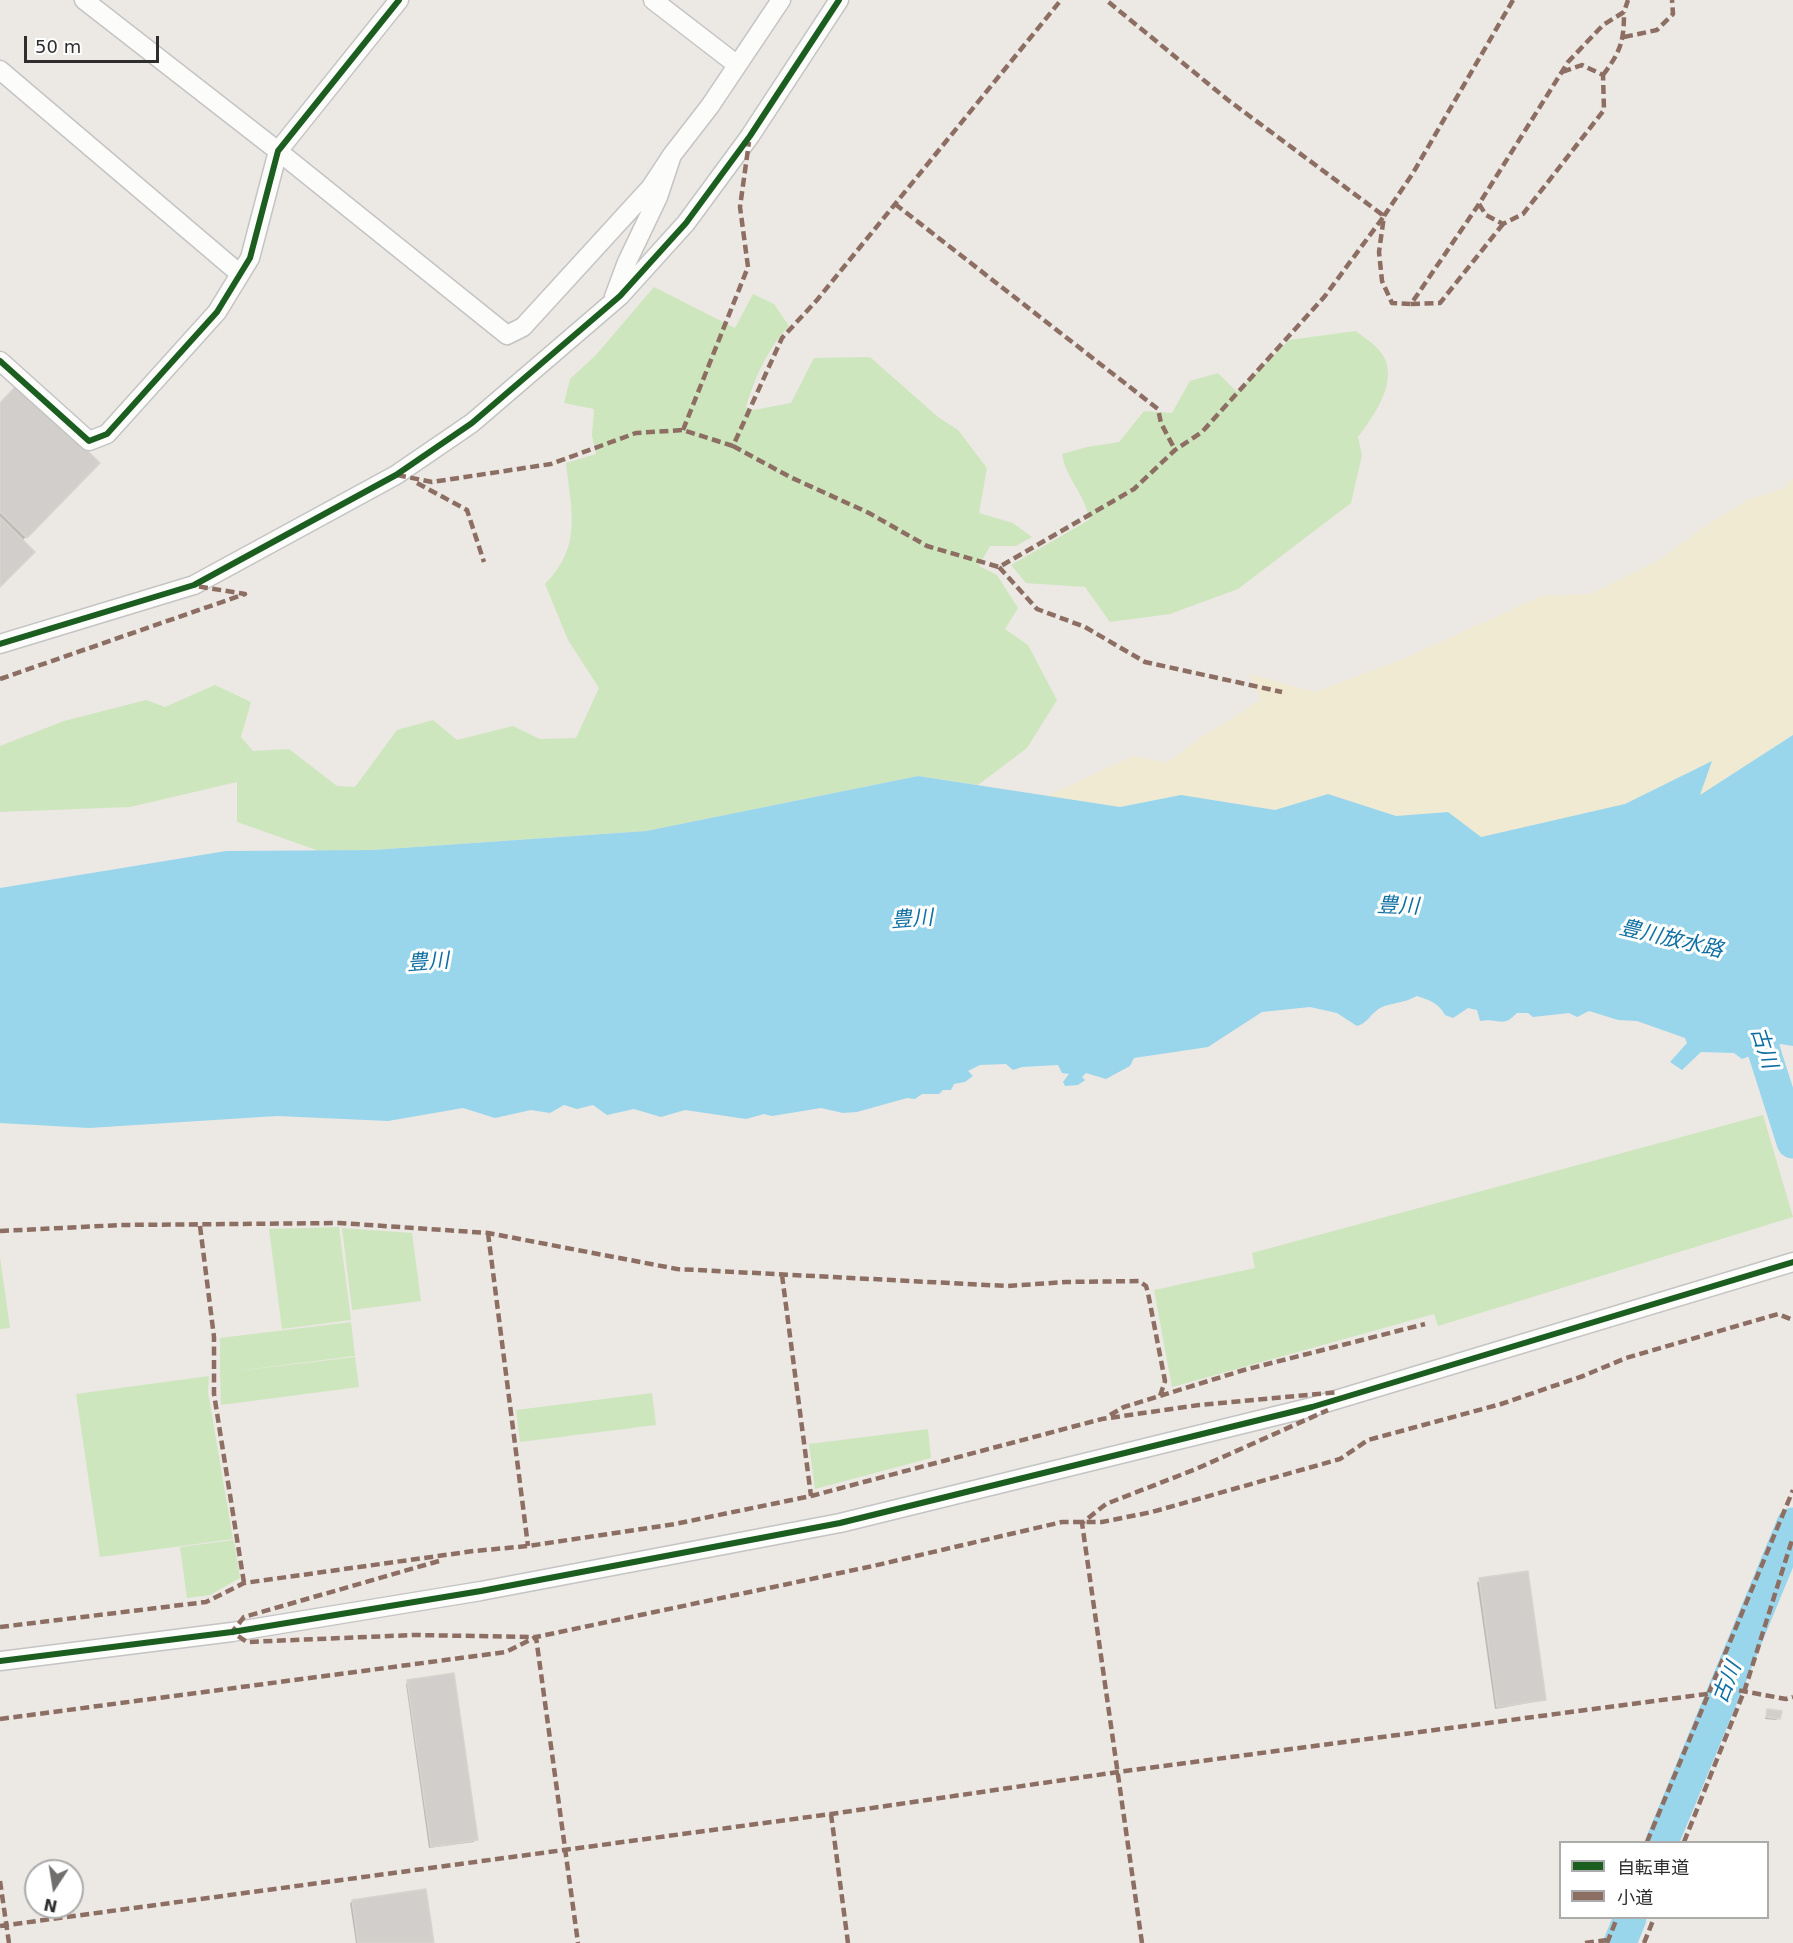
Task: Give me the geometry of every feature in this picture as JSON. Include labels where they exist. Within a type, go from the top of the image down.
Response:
[{"type":"street","points":[[84,0],[279,151],[507,336],[523,327],[643,196],[710,106],[781,0]]},
{"type":"street","points":[[0,361],[89,441],[107,434],[217,312],[250,258],[279,151],[399,0]]},
{"type":"street","points":[[653,0],[736,64]]},
{"type":"street","points":[[0,644],[194,585],[367,491],[472,423],[611,304],[693,213],[750,136],[839,0]]},
{"type":"street","points":[[0,69],[240,274]]},
{"type":"street","points":[[611,304],[627,262],[658,197],[672,155]]},
{"type":"street","points":[[0,1661],[232,1632],[481,1591],[840,1523],[1312,1407],[1793,1262]]},
{"type":"green space","points":[[654,287],[735,328],[753,294],[774,304],[789,326],[781,334],[763,364],[746,407],[754,410],[791,403],[814,358],[870,357],[938,417],[958,430],[987,468],[979,513],[1013,523],[1032,537],[1016,546],[990,546],[979,566],[997,575],[1018,608],[1005,629],[1028,645],[1057,700],[1027,748],[978,785],[918,776],[646,831],[373,850],[319,851],[237,822],[237,782],[130,807],[0,812],[0,746],[64,721],[146,700],[165,707],[215,685],[251,702],[241,737],[253,751],[289,749],[337,786],[355,787],[397,730],[433,720],[457,740],[513,726],[540,739],[576,738],[599,688],[568,640],[545,584],[557,570],[570,541],[572,512],[566,463],[596,454],[592,436],[594,409],[564,403],[570,379],[596,355]]},
{"type":"green space","points":[[1356,331],[1378,349],[1385,360],[1388,371],[1384,394],[1358,437],[1362,455],[1351,503],[1238,589],[1170,614],[1110,622],[1085,587],[1026,583],[1011,565],[1089,520],[1084,503],[1067,471],[1062,454],[1119,442],[1144,411],[1172,413],[1190,381],[1218,373],[1237,392],[1289,340]]},
{"type":"green space","points":[[1763,1115],[1793,1217],[1438,1326],[1434,1314],[1172,1387],[1154,1290],[1255,1268],[1252,1253]]},
{"type":"green space","points":[[339,1227],[351,1320],[282,1329],[269,1229]]},
{"type":"green space","points":[[342,1228],[412,1233],[421,1301],[352,1310]]},
{"type":"green space","points":[[0,1257],[10,1328],[0,1329]]},
{"type":"green space","points":[[351,1322],[355,1356],[220,1373],[220,1338]]},
{"type":"green space","points":[[355,1357],[359,1387],[221,1405],[220,1373]]},
{"type":"green space","points":[[209,1376],[208,1392],[233,1539],[100,1557],[76,1394]]},
{"type":"green space","points":[[652,1393],[656,1425],[520,1442],[516,1410]]},
{"type":"green space","points":[[928,1429],[931,1458],[815,1489],[809,1444]]},
{"type":"green space","points":[[234,1540],[240,1578],[210,1595],[187,1598],[180,1547]]},
{"type":"sand","points":[[1793,478],[1793,735],[1699,796],[1712,761],[1625,804],[1481,837],[1448,812],[1396,816],[1328,794],[1275,810],[1181,795],[1120,807],[1047,796],[1133,756],[1167,763],[1203,736],[1261,700],[1249,674],[1315,692],[1410,656],[1541,596],[1590,594],[1658,561],[1702,528],[1749,499],[1783,489]]},
{"type":"water","points":[[1793,735],[1793,1046],[1781,1044],[1742,1059],[1734,1053],[1701,1052],[1682,1070],[1670,1062],[1687,1043],[1685,1038],[1637,1021],[1618,1020],[1589,1011],[1577,1017],[1569,1013],[1533,1017],[1528,1013],[1517,1013],[1504,1022],[1480,1021],[1477,1010],[1468,1008],[1453,1018],[1445,1015],[1433,1002],[1417,996],[1380,1008],[1364,1023],[1357,1026],[1337,1013],[1310,1007],[1262,1012],[1208,1047],[1134,1058],[1130,1066],[1106,1079],[1086,1073],[1082,1077],[1085,1080],[1078,1085],[1065,1086],[1063,1082],[1069,1074],[1062,1073],[1058,1065],[1022,1067],[1013,1070],[1006,1064],[980,1065],[968,1071],[973,1076],[965,1082],[954,1084],[951,1090],[943,1090],[939,1094],[922,1094],[915,1099],[907,1098],[857,1112],[843,1113],[821,1108],[772,1116],[764,1114],[746,1119],[685,1110],[661,1117],[634,1109],[607,1115],[593,1105],[577,1109],[564,1105],[550,1113],[531,1110],[495,1118],[463,1108],[388,1121],[277,1116],[89,1128],[0,1123],[0,888],[226,851],[373,850],[646,831],[918,776],[1120,807],[1181,795],[1275,810],[1328,794],[1396,816],[1448,812],[1481,837],[1625,804],[1712,761],[1700,795]]},
{"type":"building","points":[[18,384],[100,463],[27,538],[0,512],[0,403]]},
{"type":"building","points":[[0,517],[35,552],[0,587]]},
{"type":"building","points":[[1528,1571],[1546,1700],[1497,1707],[1479,1578]]},
{"type":"building","points":[[454,1673],[478,1840],[431,1847],[407,1680]]},
{"type":"building","points":[[1767,1709],[1782,1711],[1780,1719],[1766,1717]]},
{"type":"building","points":[[426,1889],[434,1943],[358,1943],[352,1900]]},
{"type":"waterway","name":"古川","points":[[1750,1007],[1793,1142]]},
{"type":"waterway","name":"古川","points":[[1662,1841],[1793,1524]]},
{"type":"waterway","name":"古川","points":[[1620,1943],[1630,1919]]},
{"type":"marked path","points":[[397,475],[432,482],[551,464],[636,433],[683,430],[733,446],[782,338],[817,300],[1061,0]]},
{"type":"marked path","points":[[733,446],[790,477],[869,513],[927,546],[999,567],[1134,489],[1175,450],[1202,432],[1325,296],[1384,216],[1228,100],[1106,0]]},
{"type":"marked path","points":[[1513,0],[1413,173],[1384,216],[1379,252],[1382,281],[1392,303],[1411,304],[1479,204],[1568,62],[1603,25],[1624,12],[1628,0]]},
{"type":"marked path","points":[[1624,37],[1657,30],[1673,14],[1672,0]]},
{"type":"marked path","points":[[1603,75],[1620,45],[1624,12]]},
{"type":"marked path","points":[[1479,204],[1486,215],[1503,224],[1523,214],[1604,110],[1603,75],[1582,65],[1562,72]]},
{"type":"marked path","points":[[683,430],[748,267],[740,207],[749,142]]},
{"type":"marked path","points":[[895,204],[1158,409],[1161,423],[1175,450]]},
{"type":"marked path","points":[[1411,304],[1440,303],[1503,224]]},
{"type":"marked path","points":[[417,483],[467,510],[484,562]]},
{"type":"marked path","points":[[999,567],[1037,609],[1085,627],[1145,662],[1282,692]]},
{"type":"marked path","points":[[0,679],[245,594],[196,586]]},
{"type":"marked path","points":[[0,1231],[121,1225],[340,1223],[488,1233],[677,1269],[1007,1286],[1139,1281],[1146,1286],[1148,1293],[1165,1381],[1160,1396]]},
{"type":"marked path","points":[[200,1226],[214,1337],[214,1394],[244,1583]]},
{"type":"marked path","points":[[488,1233],[528,1546]]},
{"type":"marked path","points":[[782,1275],[811,1496]]},
{"type":"marked path","points":[[0,1719],[506,1652],[536,1637],[873,1566],[1062,1522],[1102,1522],[1152,1512],[1340,1459],[1368,1440],[1501,1404],[1583,1376],[1626,1358],[1778,1314],[1793,1320]]},
{"type":"marked path","points":[[1110,1415],[1124,1407],[1244,1370],[1425,1324]]},
{"type":"marked path","points":[[0,1627],[206,1602],[244,1583],[474,1551],[528,1546],[675,1524],[811,1496],[1102,1419],[1199,1405],[1339,1392]]},
{"type":"marked path","points":[[1142,1943],[1082,1523],[1106,1504],[1196,1469],[1328,1410]]},
{"type":"marked path","points":[[1647,1841],[1793,1490]]},
{"type":"marked path","points":[[1684,1841],[1745,1689],[1792,1540]]},
{"type":"marked path","points":[[439,1561],[244,1617],[232,1632],[247,1642],[414,1635],[536,1637],[578,1943]]},
{"type":"marked path","points":[[0,1926],[831,1814],[1118,1772],[1737,1690],[1786,1699],[1793,1697]]},
{"type":"marked path","points":[[831,1814],[848,1943]]},
{"type":"marked path","points":[[0,1881],[9,1943]]},
{"type":"marked path","points":[[1607,1943],[1617,1919]]},
{"type":"marked path","points":[[1644,1943],[1654,1919]]},
{"type":"marked path","points":[[1585,1943],[1608,1940]]},
{"type":"cycle path","points":[[0,361],[89,441],[107,434],[217,312],[250,258],[278,151],[399,0]]},
{"type":"cycle path","points":[[0,644],[194,585],[396,475],[472,423],[620,296],[686,223],[750,136],[839,0]]},
{"type":"cycle path","points":[[0,1661],[232,1632],[481,1591],[840,1523],[1312,1407],[1793,1262]]},
{"type":"water label","name":"豊川","points":[[1398,907]]},
{"type":"water label","name":"豊川","points":[[912,920]]},
{"type":"water label","name":"豊川放水路","points":[[1671,940]]},
{"type":"water label","name":"豊川","points":[[428,963]]}]
